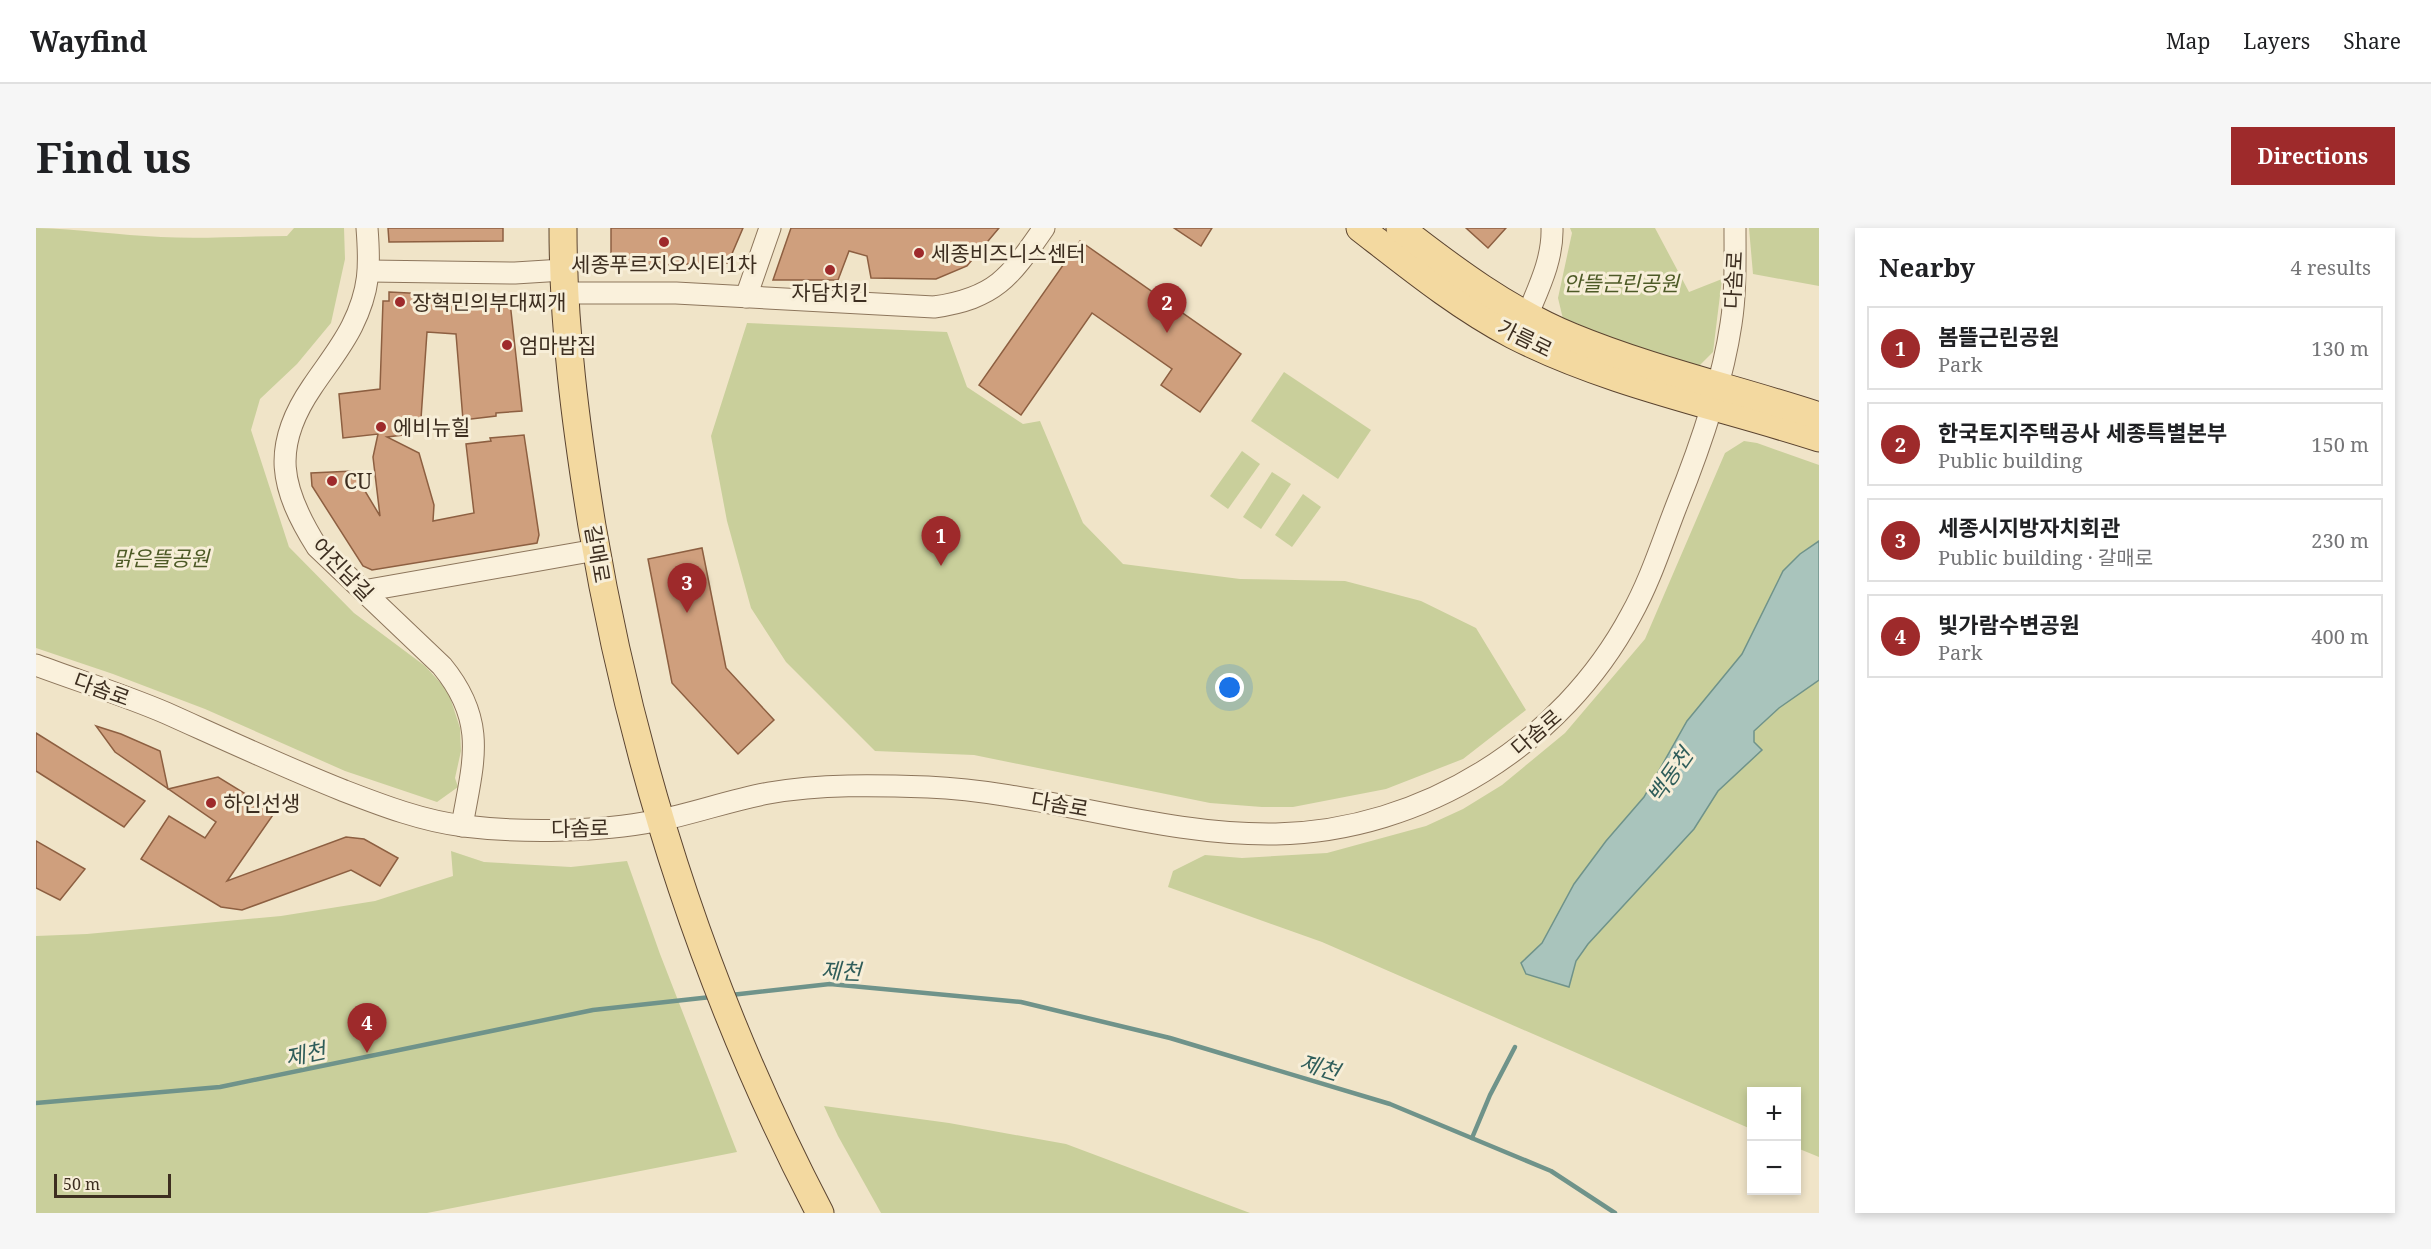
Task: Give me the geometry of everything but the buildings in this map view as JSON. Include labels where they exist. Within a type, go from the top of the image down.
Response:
[{"type":"main road","name":"갈매로","points":[[563,228],[564,281],[574,401],[596,550],[622,675],[659,821],[712,976],[782,1140],[820,1213]]},
{"type":"main road","name":"가름로","points":[[1360,228],[1430,281],[1481,316],[1515,335],[1644,387],[1713,396]]},
{"type":"main road","name":"가름로","points":[[1400,228],[1442,261],[1527,316],[1571,337],[1641,363],[1713,396]]},
{"type":"main road","points":[[1713,396],[1819,416]]},
{"type":"main road","points":[[1713,396],[1819,438]]},
{"type":"street","name":"어진남길","points":[[367,228],[369,271],[363,299],[352,326],[335,356],[311,388],[292,422],[285,445],[285,473],[291,499],[317,547],[442,666],[455,682],[465,700],[473,725],[475,748],[462,826]]},
{"type":"street","points":[[746,297],[770,228]]},
{"type":"street","points":[[369,271],[515,273],[564,281],[676,293],[934,307],[955,304],[992,290],[1015,270],[1044,228]]},
{"type":"street","points":[[1527,316],[1547,267],[1551,250],[1552,228]]},
{"type":"street","name":"다솜로","points":[[36,665],[158,710],[296,771],[392,810],[462,826],[609,829],[659,821],[770,793],[846,787],[933,787],[994,793],[1193,829],[1268,834],[1329,828],[1382,817],[1462,785],[1501,762],[1566,706],[1606,657],[1631,616],[1651,573],[1701,445],[1731,325],[1735,228]]},
{"type":"street","points":[[363,591],[596,550]]},
{"type":"green space","name":"맑은뜰공원","points":[[36,228],[192,238],[287,236],[294,228],[344,228],[345,259],[331,323],[297,364],[260,399],[251,430],[289,547],[354,613],[425,666],[448,691],[460,728],[461,751],[455,778],[458,787],[437,802],[345,771],[205,709],[36,648]]},
{"type":"green space","name":"안뜰근린공원","points":[[1570,228],[1655,228],[1689,292],[1722,279],[1713,352],[1695,370],[1563,319],[1558,298],[1572,233]]},
{"type":"green space","points":[[1749,228],[1819,228],[1819,286],[1753,274]]},
{"type":"green space","points":[[747,323],[947,332],[967,387],[1023,424],[1040,421],[1083,523],[1123,564],[1240,579],[1345,581],[1421,601],[1476,628],[1526,710],[1463,759],[1386,789],[1293,807],[1210,803],[974,755],[875,751],[786,662],[751,608],[727,521],[711,436]]},
{"type":"green space","points":[[1284,372],[1371,430],[1338,479],[1251,421]]},
{"type":"green space","points":[[1744,441],[1757,443],[1819,465],[1819,1157],[1801,1150],[1801,1087],[1747,1087],[1747,1127],[1322,942],[1168,887],[1173,871],[1205,855],[1242,858],[1327,853],[1426,826],[1463,809],[1502,785],[1565,733],[1645,639],[1725,453]]},
{"type":"green space","points":[[1242,451],[1260,464],[1228,509],[1210,496]]},
{"type":"green space","points":[[1272,472],[1291,484],[1261,529],[1243,517]]},
{"type":"green space","points":[[1303,494],[1321,507],[1292,547],[1275,535]]},
{"type":"green space","points":[[451,851],[484,862],[571,867],[627,861],[660,954],[737,1152],[427,1213],[36,1213],[36,936],[87,934],[281,916],[375,901],[453,876]]},
{"type":"green space","points":[[824,1106],[949,1123],[1066,1144],[1250,1213],[881,1213]]},
{"type":"water","points":[[1819,541],[1819,680],[1779,708],[1754,731],[1754,742],[1762,750],[1718,791],[1694,829],[1588,944],[1576,961],[1569,987],[1526,974],[1521,963],[1542,943],[1574,884],[1606,841],[1644,797],[1687,721],[1742,654],[1783,571],[1800,554]]},
{"type":"waterway","name":"제천","points":[[731,995],[830,984],[1021,1002],[1170,1038],[1390,1104],[1551,1171],[1615,1213]]},
{"type":"waterway","name":"제천","points":[[36,1103],[220,1087],[593,1010],[711,997]]},
{"type":"waterway","name":"백동천","points":[[1472,1138],[1490,1095],[1515,1047]]},
{"type":"place","name":"세종푸르지오시티1차","points":[[664,242]]},
{"type":"place","name":"세종비즈니스센터","points":[[919,253]]},
{"type":"place","name":"자담치킨","points":[[830,270]]},
{"type":"place","name":"장혁민의부대찌개","points":[[400,302]]},
{"type":"place","name":"한국토지주택공사 세종특별본부","points":[[1167,333]]},
{"type":"place","name":"엄마밥집","points":[[507,345]]},
{"type":"place","name":"에비뉴힐","points":[[381,427]]},
{"type":"place","name":"CU","points":[[332,481]]},
{"type":"place","name":"봄뜰근린공원","points":[[941,566]]},
{"type":"place","name":"세종시지방자치회관","points":[[687,613]]},
{"type":"place","name":"하인선생","points":[[211,803]]},
{"type":"place","name":"빛가람수변공원","points":[[367,1053]]}]
